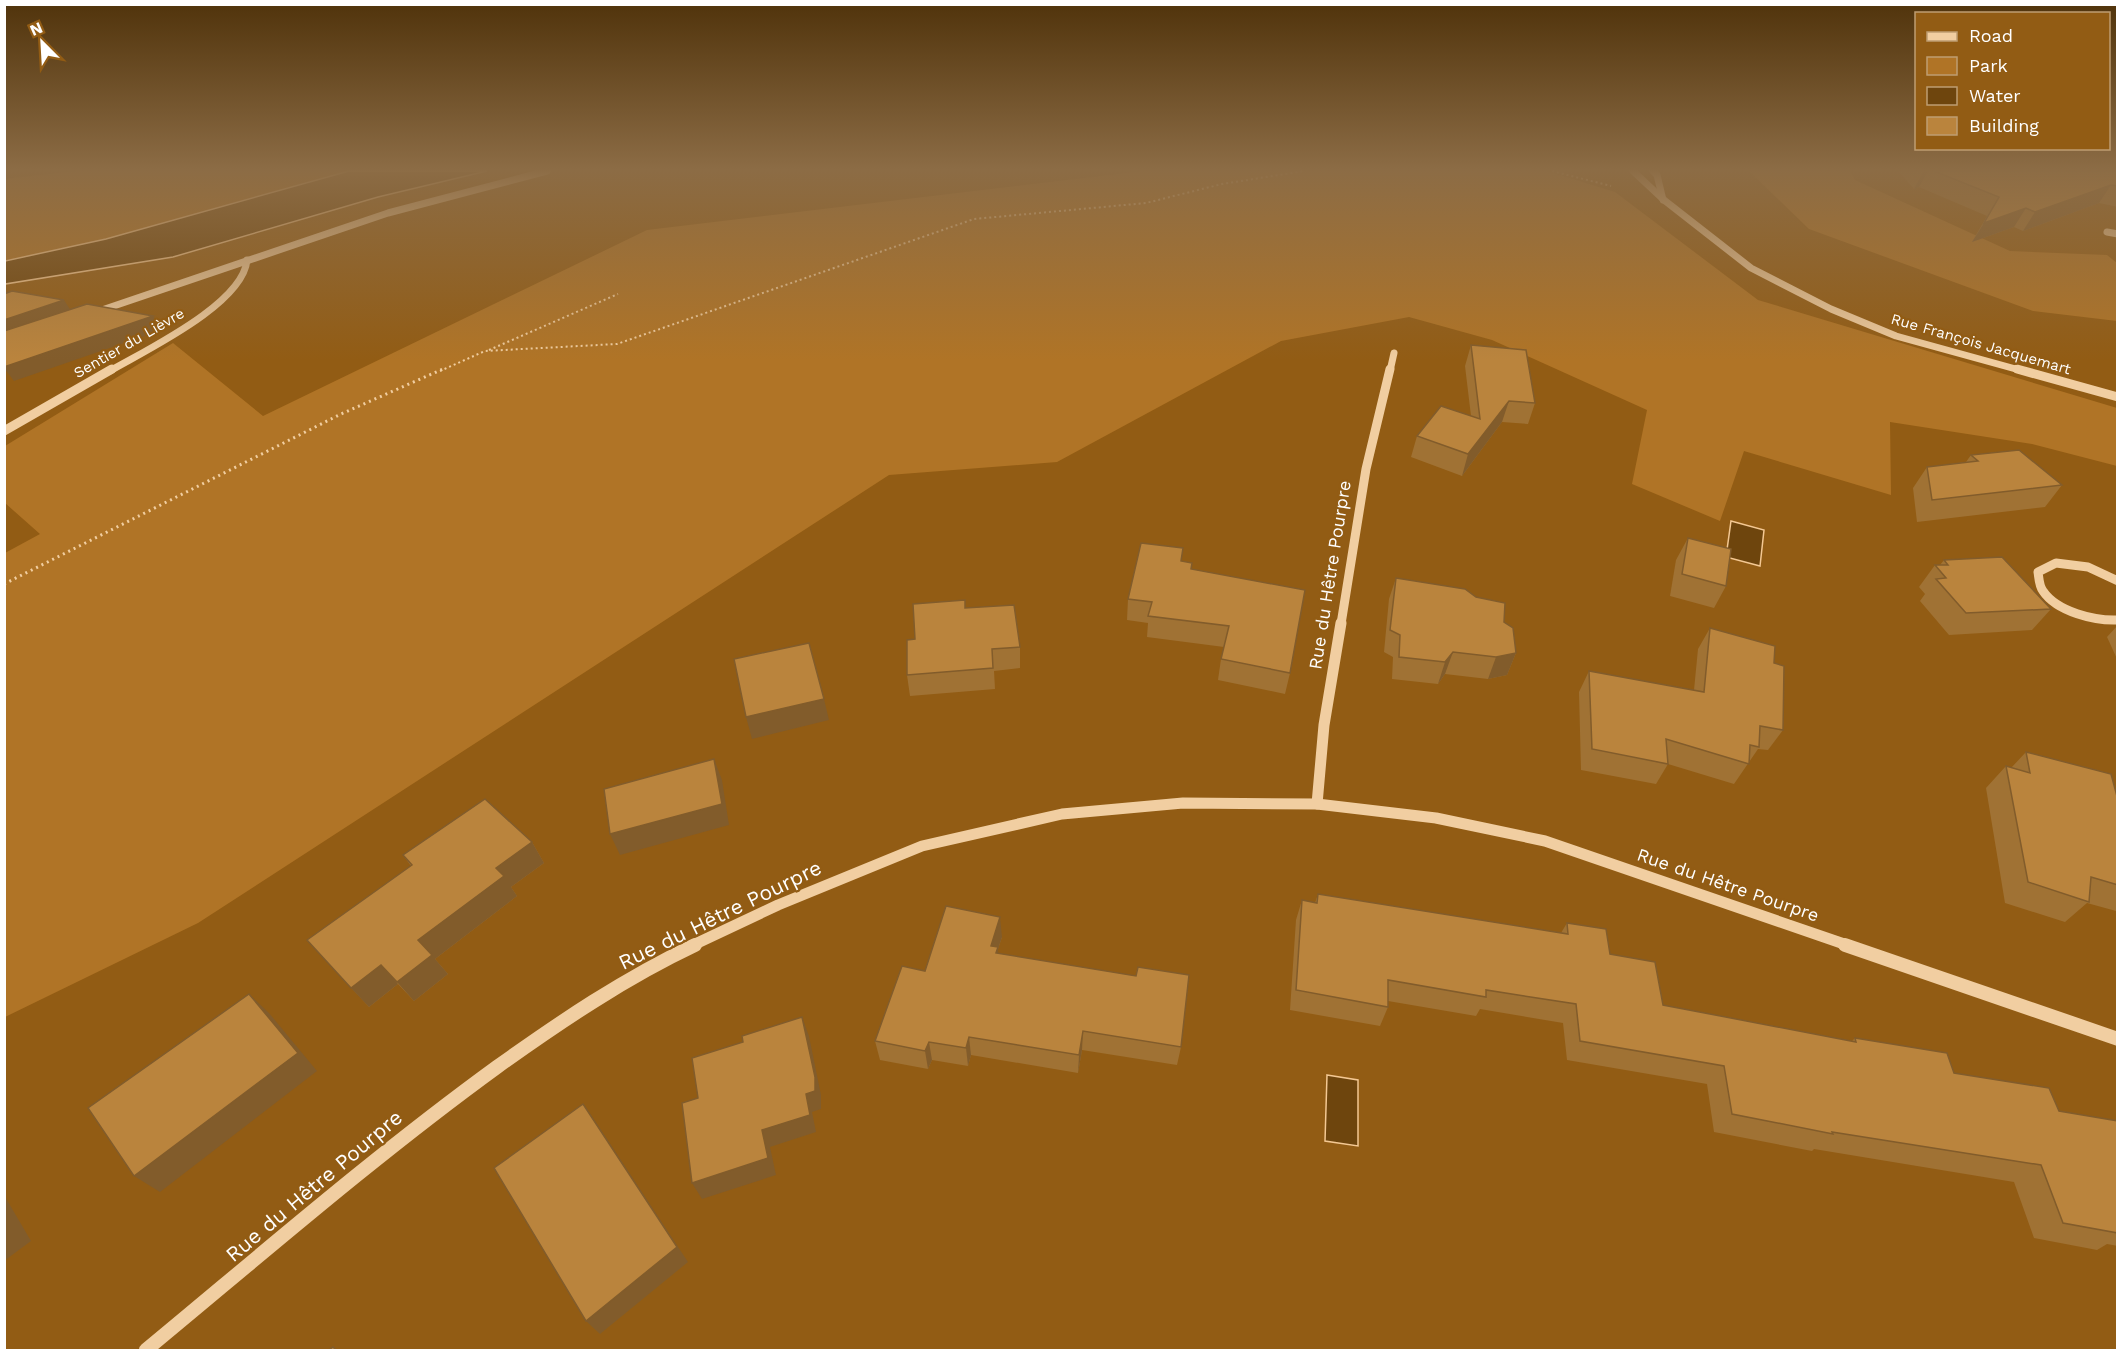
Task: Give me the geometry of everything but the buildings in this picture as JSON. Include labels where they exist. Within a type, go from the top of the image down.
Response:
[{"type":"street","points":[[91,314],[324,234]]},
{"type":"street","name":"Rue François Jacquemart","points":[[1708,234],[1751,268],[1831,309],[1896,336],[2118,397]]},
{"type":"street","name":"Sentier du Lièvre","points":[[4,430],[185,328],[223,300],[246,273],[247,260]]},
{"type":"street","name":"Rue du Hêtre Pourpre","points":[[1317,804],[1324,725],[1366,469],[1394,353]]},
{"type":"street","points":[[2118,581],[2088,567],[2056,563],[2038,572],[2043,591],[2069,610],[2105,622],[2118,620]]},
{"type":"street","name":"Rue du Hêtre Pourpre","points":[[146,1350],[431,1115],[542,1035],[650,966],[778,905],[922,846],[1062,814],[1183,803],[1317,804],[1436,818],[1545,842],[2118,1039]]},
{"type":"path","points":[[485,351],[617,344],[930,234]]},
{"type":"path","points":[[4,584],[341,414],[618,294]]},
{"type":"green space","points":[[5,234],[123,234],[106,239],[5,261]]},
{"type":"green space","points":[[638,234],[1671,234],[1758,300],[2117,408],[2117,466],[2032,444],[1890,422],[1891,495],[1744,451],[1720,521],[1632,484],[1647,410],[1492,340],[1409,317],[1281,341],[1057,462],[889,475],[198,923],[5,1017],[5,553],[40,534],[5,503],[5,446],[173,343],[263,416]]},
{"type":"green space","points":[[1823,234],[1973,234],[2010,251],[2107,255],[2117,263],[2117,321],[2033,311]]},
{"type":"water","points":[[123,234],[251,234],[173,257],[5,284],[5,261]]},
{"type":"water","points":[[1731,521],[1764,530],[1760,566],[1726,557]]},
{"type":"water","points":[[1327,1075],[1358,1080],[1358,1146],[1325,1141]]}]
